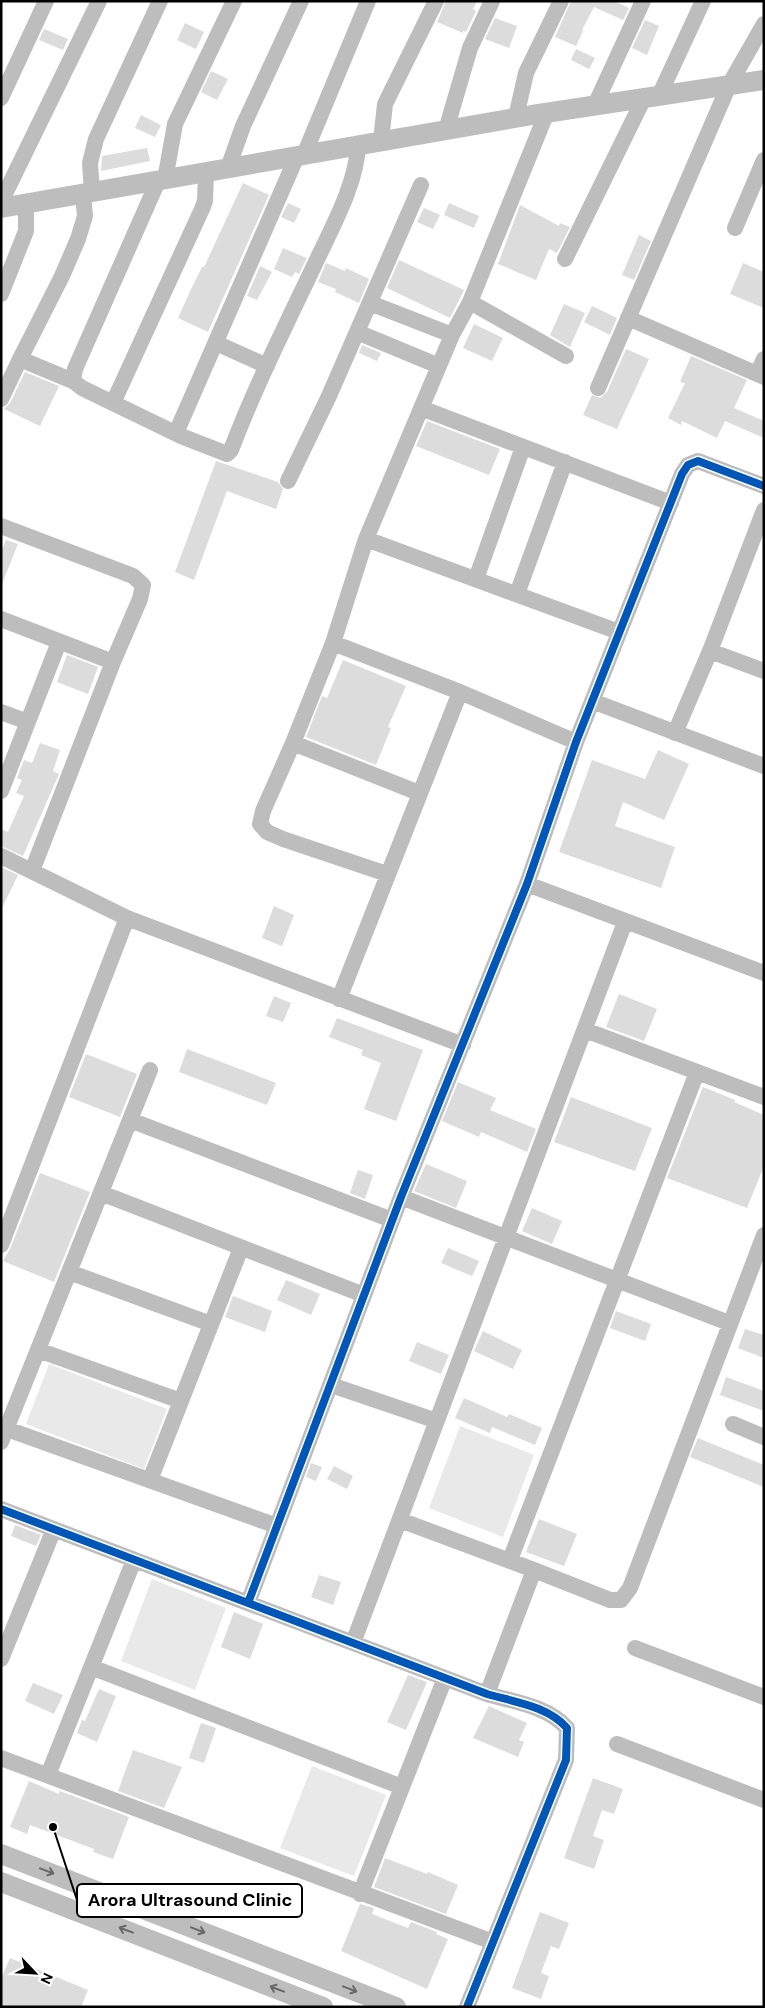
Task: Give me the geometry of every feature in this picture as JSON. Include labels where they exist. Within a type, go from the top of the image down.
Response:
[{"type":"street","points":[[1,98],[46,1]]},
{"type":"street","points":[[1,202],[99,1]]},
{"type":"street","points":[[1,399],[78,238],[85,216],[90,163],[96,139],[160,1]]},
{"type":"street","points":[[73,381],[75,369],[161,180],[175,124],[234,1]]},
{"type":"street","points":[[228,168],[243,126],[301,1]]},
{"type":"street","points":[[176,433],[368,1]]},
{"type":"street","points":[[381,141],[385,104],[436,1]]},
{"type":"street","points":[[446,130],[470,48],[492,1]]},
{"type":"street","points":[[516,118],[526,73],[561,1]]},
{"type":"street","points":[[594,105],[643,1]]},
{"type":"street","points":[[565,259],[702,1]]},
{"type":"street","points":[[598,388],[729,85],[764,24]]},
{"type":"street","points":[[1,208],[547,112],[764,80]]},
{"type":"street","points":[[387,874],[283,839],[266,832],[260,824],[263,811],[293,743],[332,643],[366,538],[452,335],[470,302],[547,112]]},
{"type":"street","points":[[20,360],[73,381],[82,388],[176,433],[224,454],[228,453],[342,206],[358,158],[358,146]]},
{"type":"street","points":[[736,228],[764,160]]},
{"type":"street","points":[[113,403],[202,209],[205,201],[206,172]]},
{"type":"street","points":[[288,481],[357,332],[421,185]]},
{"type":"street","points":[[1,294],[26,231],[26,204]]},
{"type":"street","points":[[470,302],[566,356]]},
{"type":"street","points":[[370,303],[452,335]]},
{"type":"street","points":[[628,318],[760,376],[764,359]]},
{"type":"street","points":[[357,332],[439,366]]},
{"type":"street","points":[[216,343],[267,366]]},
{"type":"street","points":[[421,408],[671,503]]},
{"type":"street","points":[[476,579],[523,447]]},
{"type":"street","points":[[248,1603],[392,1220],[527,884],[576,742],[682,474],[688,465],[698,461],[764,486]]},
{"type":"street","points":[[517,594],[565,462]]},
{"type":"street","points":[[674,733],[758,538],[764,510]]},
{"type":"street","points":[[1,526],[133,576],[143,585],[140,600],[113,662],[32,872]]},
{"type":"street","points":[[366,538],[619,632]]},
{"type":"street","points":[[1,619],[113,662]]},
{"type":"street","points":[[1,791],[59,642]]},
{"type":"street","points":[[332,643],[460,692],[576,742]]},
{"type":"street","points":[[710,651],[764,671]]},
{"type":"street","points":[[339,1000],[460,692]]},
{"type":"street","points":[[592,701],[764,766]]},
{"type":"street","points":[[1,712],[28,722]]},
{"type":"street","points":[[293,743],[419,793]]},
{"type":"street","points":[[1,856],[127,918],[339,1000],[463,1045]]},
{"type":"street","points":[[527,884],[764,973]]},
{"type":"street","points":[[1,1245],[127,918]]},
{"type":"street","points":[[353,1643],[625,922]]},
{"type":"street","points":[[585,1030],[764,1097]]},
{"type":"street","points":[[150,1070],[4,1436],[150,1480],[277,1526]]},
{"type":"street","points":[[510,1560],[697,1072]]},
{"type":"street","points":[[130,1120],[392,1220]]},
{"type":"street","points":[[101,1194],[364,1295]]},
{"type":"street","points":[[401,1197],[729,1324]]},
{"type":"street","points":[[400,1520],[510,1560],[610,1600],[621,1600],[630,1588],[764,1235]]},
{"type":"street","points":[[150,1480],[241,1248]]},
{"type":"street","points":[[69,1272],[211,1324]]},
{"type":"street","points":[[38,1350],[181,1401]]},
{"type":"street","points":[[331,1385],[437,1421]]},
{"type":"street","points":[[733,1424],[764,1437]]},
{"type":"street","points":[[1,1509],[487,1694],[544,1711],[560,1719],[567,1728],[566,1760],[467,2007]]},
{"type":"street","points":[[1,1659],[54,1529]]},
{"type":"street","points":[[48,1776],[134,1560]]},
{"type":"street","points":[[487,1694],[534,1570]]},
{"type":"street","points":[[635,1648],[764,1697]]},
{"type":"street","points":[[92,1667],[402,1787]]},
{"type":"street","points":[[360,1894],[445,1678]]},
{"type":"street","points":[[617,1744],[764,1800]]},
{"type":"street","points":[[1,1758],[360,1894],[493,1942]]},
{"type":"street","points":[[1,1854],[396,2007]]},
{"type":"street","points":[[1,1882],[323,2007]]},
{"type":"shaded area","points":[[49,1364],[167,1409],[144,1469],[26,1424]]},
{"type":"shaded area","points":[[460,1426],[534,1455],[503,1537],[429,1508]]},
{"type":"shaded area","points":[[152,1579],[226,1608],[195,1690],[121,1661]]},
{"type":"shaded area","points":[[312,1766],[386,1795],[354,1876],[280,1848]]},
{"type":"building","points":[[446,1],[477,1],[473,9],[476,11],[466,32],[463,31],[463,33],[437,22]]},
{"type":"building","points":[[571,1],[614,1],[629,8],[623,20],[594,7],[576,46],[555,37]]},
{"type":"building","points":[[495,18],[517,26],[509,48],[485,39]]},
{"type":"building","points":[[645,20],[659,26],[647,55],[632,48]]},
{"type":"building","points":[[185,23],[204,32],[196,49],[177,40]]},
{"type":"building","points":[[44,29],[68,39],[63,50],[39,40]]},
{"type":"building","points":[[576,49],[595,58],[589,69],[571,60]]},
{"type":"building","points":[[211,71],[228,79],[217,100],[201,92]]},
{"type":"building","points":[[141,115],[161,125],[155,137],[135,128]]},
{"type":"building","points":[[147,148],[150,161],[101,171],[102,156]]},
{"type":"building","points":[[243,183],[269,195],[208,332],[178,318]]},
{"type":"building","points":[[288,203],[301,209],[294,223],[281,217]]},
{"type":"building","points":[[449,203],[479,216],[474,228],[444,215]]},
{"type":"building","points":[[520,205],[559,226],[560,223],[570,227],[557,253],[549,249],[536,280],[498,264]]},
{"type":"building","points":[[424,208],[440,215],[433,229],[417,222]]},
{"type":"building","points":[[639,235],[651,241],[634,280],[622,275]]},
{"type":"building","points":[[283,248],[307,258],[299,274],[295,272],[292,277],[274,269]]},
{"type":"building","points":[[399,260],[464,290],[450,318],[387,288]]},
{"type":"building","points":[[326,263],[345,271],[346,268],[369,279],[359,303],[335,292],[336,289],[318,282]]},
{"type":"building","points":[[743,263],[764,272],[764,308],[730,294]]},
{"type":"building","points":[[260,266],[272,272],[257,300],[247,296]]},
{"type":"building","points":[[564,304],[585,313],[570,347],[550,335]]},
{"type":"building","points":[[592,306],[617,318],[610,335],[584,322]]},
{"type":"building","points":[[474,324],[503,338],[492,361],[463,348]]},
{"type":"building","points":[[362,345],[381,353],[377,361],[359,353]]},
{"type":"building","points":[[626,349],[649,359],[617,429],[583,415],[592,395],[600,398],[607,392]]},
{"type":"building","points":[[691,356],[747,380],[734,408],[764,421],[764,438],[725,421],[717,438],[682,421],[681,425],[668,418],[685,383],[680,382]]},
{"type":"building","points":[[25,372],[59,386],[40,426],[4,409],[10,403]]},
{"type":"building","points":[[427,421],[500,449],[489,475],[416,446]]},
{"type":"building","points":[[216,461],[278,482],[283,489],[276,509],[227,491],[194,580],[175,572]]},
{"type":"building","points":[[6,540],[18,544],[2,584],[1,552]]},
{"type":"building","points":[[67,655],[98,667],[88,694],[57,682]]},
{"type":"building","points":[[343,660],[406,686],[388,727],[391,728],[376,765],[306,737],[322,696],[327,698]]},
{"type":"building","points":[[40,743],[60,750],[53,771],[59,774],[23,856],[1,846],[1,829],[8,832],[24,796],[16,793],[22,780],[17,778],[24,760],[32,763]]},
{"type":"building","points":[[658,750],[689,764],[664,820],[623,802],[615,826],[675,847],[661,888],[559,852],[592,760],[645,779]]},
{"type":"building","points":[[1,867],[18,875],[1,910]]},
{"type":"building","points":[[274,906],[294,915],[282,946],[262,938]]},
{"type":"building","points":[[619,994],[657,1009],[644,1041],[606,1027]]},
{"type":"building","points":[[274,996],[291,1003],[283,1022],[266,1016]]},
{"type":"building","points":[[337,1018],[423,1050],[396,1121],[364,1109],[381,1063],[361,1055],[363,1050],[329,1037]]},
{"type":"building","points":[[187,1049],[276,1083],[267,1105],[179,1072]]},
{"type":"building","points":[[86,1054],[137,1074],[120,1117],[69,1097]]},
{"type":"building","points":[[458,1082],[496,1098],[490,1110],[536,1129],[527,1152],[481,1132],[479,1137],[442,1121]]},
{"type":"building","points":[[703,1087],[735,1100],[734,1102],[764,1115],[764,1166],[747,1208],[667,1178]]},
{"type":"building","points":[[571,1097],[652,1128],[635,1171],[554,1142]]},
{"type":"building","points":[[426,1164],[467,1181],[456,1208],[414,1191]]},
{"type":"building","points":[[358,1170],[373,1175],[365,1199],[350,1193]]},
{"type":"building","points":[[40,1173],[90,1192],[54,1282],[3,1261],[10,1249]]},
{"type":"building","points":[[532,1208],[562,1221],[552,1244],[522,1231]]},
{"type":"building","points":[[448,1248],[479,1261],[472,1276],[441,1263]]},
{"type":"building","points":[[286,1280],[320,1294],[311,1315],[277,1300]]},
{"type":"building","points":[[233,1296],[272,1311],[265,1332],[225,1317]]},
{"type":"building","points":[[616,1311],[651,1324],[645,1341],[610,1328]]},
{"type":"building","points":[[745,1329],[764,1335],[764,1358],[738,1348]]},
{"type":"building","points":[[483,1331],[522,1350],[513,1369],[474,1351]]},
{"type":"building","points":[[417,1342],[449,1355],[441,1374],[409,1361]]},
{"type":"building","points":[[726,1377],[764,1391],[764,1411],[720,1395]]},
{"type":"building","points":[[464,1398],[507,1417],[509,1414],[542,1428],[535,1445],[492,1427],[490,1433],[455,1418]]},
{"type":"building","points":[[698,1438],[764,1465],[764,1487],[690,1457]]},
{"type":"building","points":[[311,1463],[322,1467],[316,1481],[306,1477]]},
{"type":"building","points":[[334,1466],[353,1476],[347,1489],[327,1479]]},
{"type":"building","points":[[539,1519],[577,1534],[564,1566],[526,1552]]},
{"type":"building","points":[[15,1525],[41,1535],[36,1546],[11,1536]]},
{"type":"building","points":[[319,1575],[341,1582],[333,1605],[311,1597]]},
{"type":"building","points":[[234,1612],[263,1624],[250,1659],[221,1647]]},
{"type":"building","points":[[408,1675],[427,1682],[406,1730],[387,1722]]},
{"type":"building","points":[[33,1683],[63,1695],[54,1714],[25,1701]]},
{"type":"building","points":[[99,1689],[116,1696],[97,1742],[77,1733],[82,1720],[85,1721]]},
{"type":"building","points":[[489,1706],[527,1723],[519,1740],[524,1742],[518,1757],[473,1738]]},
{"type":"building","points":[[201,1723],[216,1728],[204,1763],[189,1758]]},
{"type":"building","points":[[133,1750],[182,1767],[164,1808],[118,1791]]},
{"type":"building","points":[[593,1778],[623,1789],[614,1814],[602,1810],[593,1836],[604,1840],[594,1869],[564,1858]]},
{"type":"building","points":[[29,1781],[59,1794],[60,1791],[129,1817],[113,1859],[93,1852],[94,1849],[30,1825],[27,1834],[10,1827]]},
{"type":"building","points":[[385,1858],[427,1874],[428,1872],[458,1885],[446,1914],[374,1887]]},
{"type":"building","points":[[360,1904],[374,1908],[372,1914],[408,1928],[411,1922],[437,1932],[436,1934],[448,1939],[427,1989],[341,1951]]},
{"type":"building","points":[[540,1912],[569,1923],[559,1949],[551,1946],[541,1973],[549,1976],[541,1999],[512,1988]]},
{"type":"building","points":[[10,1958],[88,1990],[81,2007],[1,2007],[1,1979]]},
{"type":"cycle path","points":[[248,1603],[401,1197],[527,884],[576,742],[682,474],[688,465],[698,461],[764,486]]},
{"type":"cycle path","points":[[1,1509],[487,1694],[519,1702],[540,1710],[567,1728],[566,1760],[467,2007]]},
{"type":"place","name":"Arora Ultrasound Clinic","points":[[53,1827]]}]
